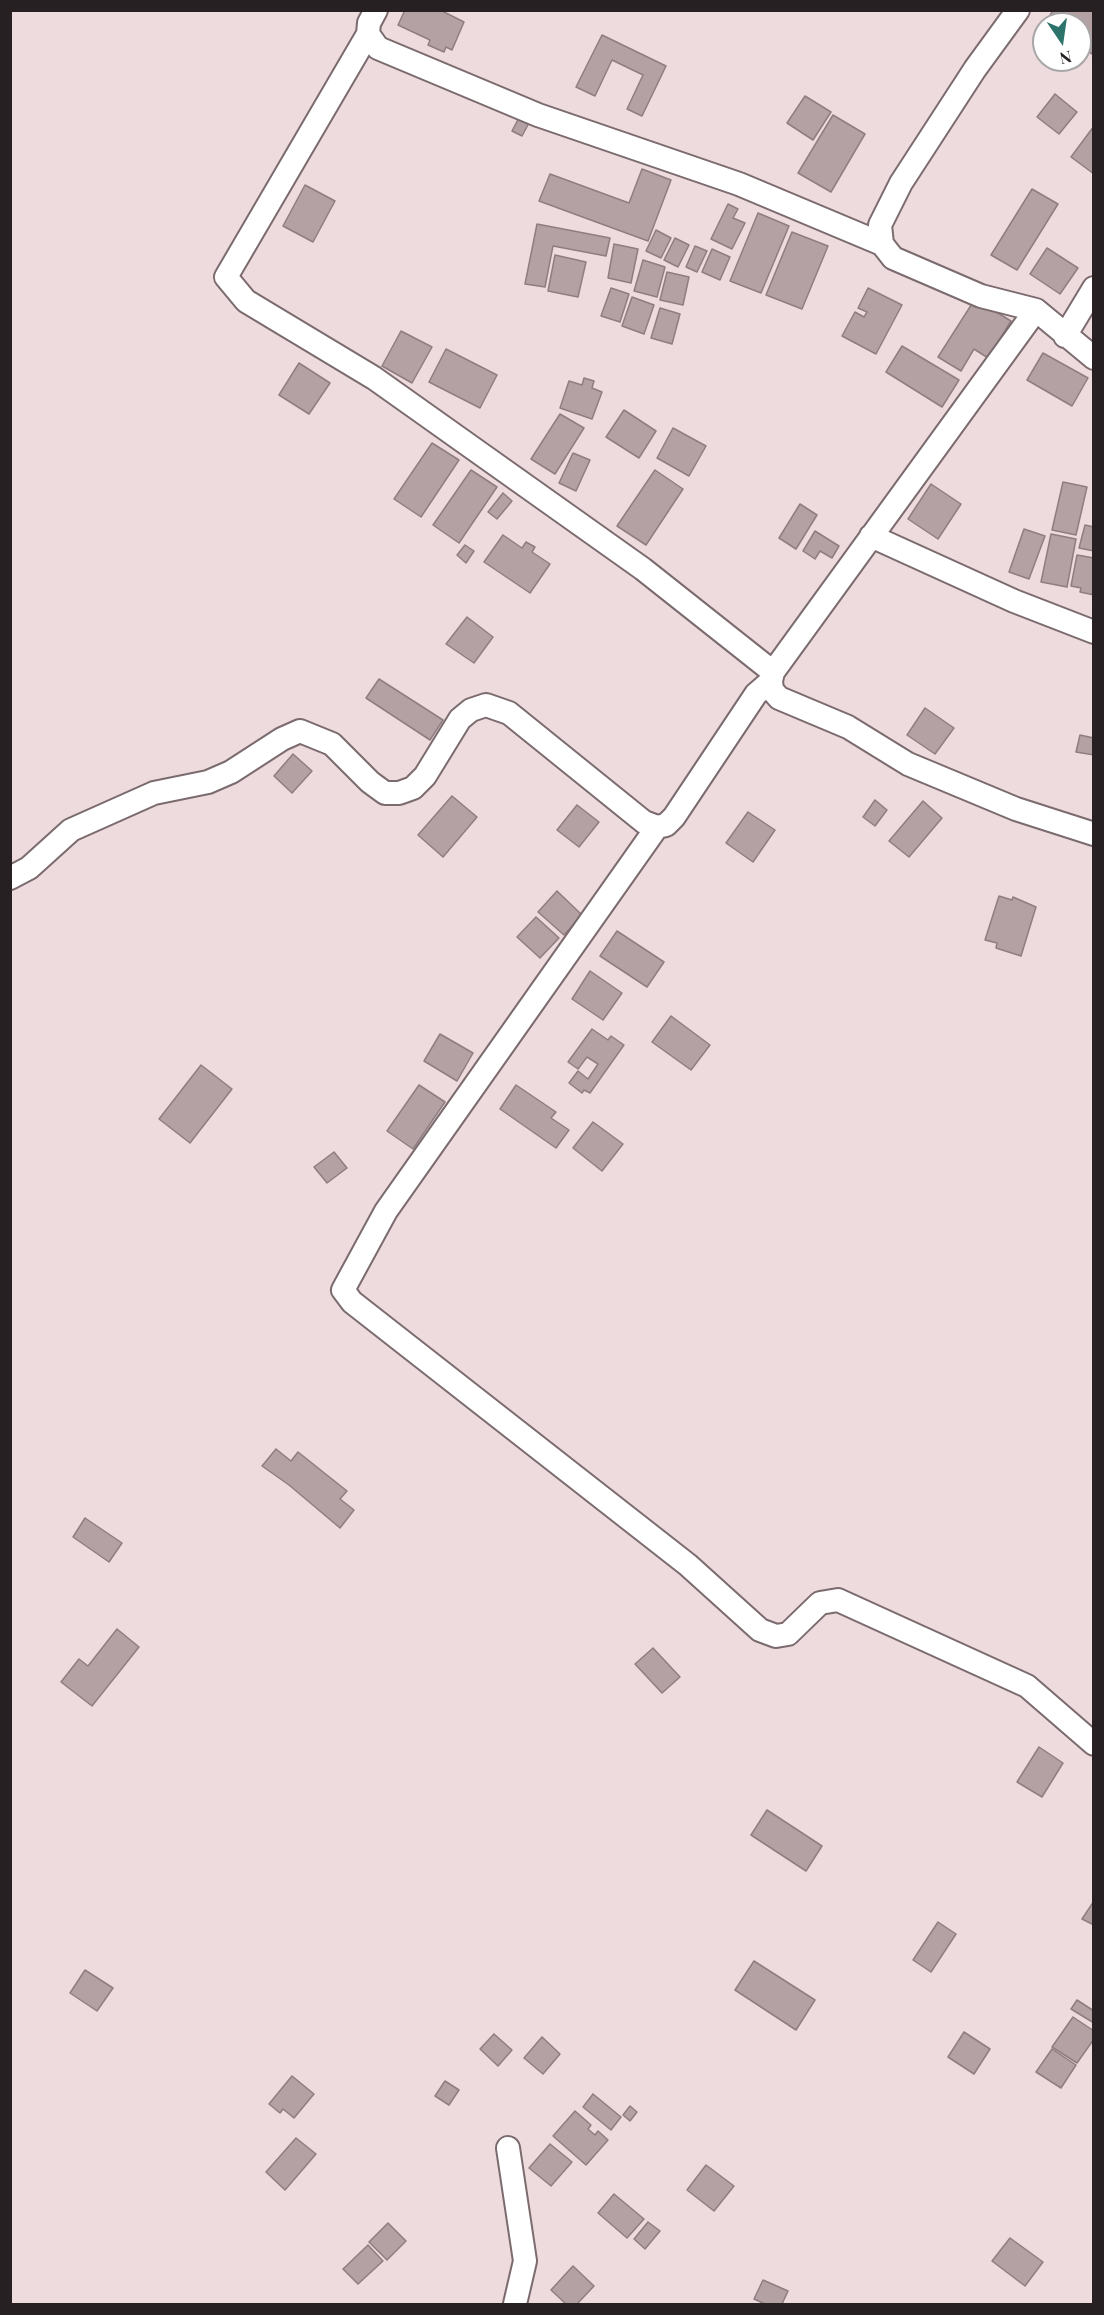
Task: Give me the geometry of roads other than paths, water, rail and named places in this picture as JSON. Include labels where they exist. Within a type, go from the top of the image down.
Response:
[{"type":"street","points":[[376,10],[369,23],[368,34],[226,277],[246,301],[383,385],[643,569],[772,676]]},
{"type":"street","points":[[882,244],[880,225],[901,183],[975,69],[1018,10]]},
{"type":"street","points":[[368,34],[378,48],[538,115],[739,184],[882,244],[893,258],[981,296],[1036,310],[1094,358]]},
{"type":"street","points":[[1065,336],[1094,288]]},
{"type":"street","points":[[10,878],[28,868],[71,830],[154,793],[208,782],[231,772],[282,739],[300,731],[332,744],[370,782],[385,793],[399,793],[413,788],[425,776],[460,719],[471,710],[486,705],[498,707],[508,713],[644,822],[657,827],[666,825],[674,817],[756,694],[772,676],[1036,310]]},
{"type":"street","points":[[871,536],[1014,601],[1094,632]]},
{"type":"street","points":[[772,676],[772,690],[779,698],[848,727],[908,764],[1016,809],[1094,834]]},
{"type":"street","points":[[657,827],[386,1211],[343,1290],[352,1302],[688,1565],[760,1630],[777,1636],[788,1634],[820,1603],[838,1600],[1027,1686],[1094,1744]]},
{"type":"street","points":[[508,2148],[525,2261],[523,2299]]}]
